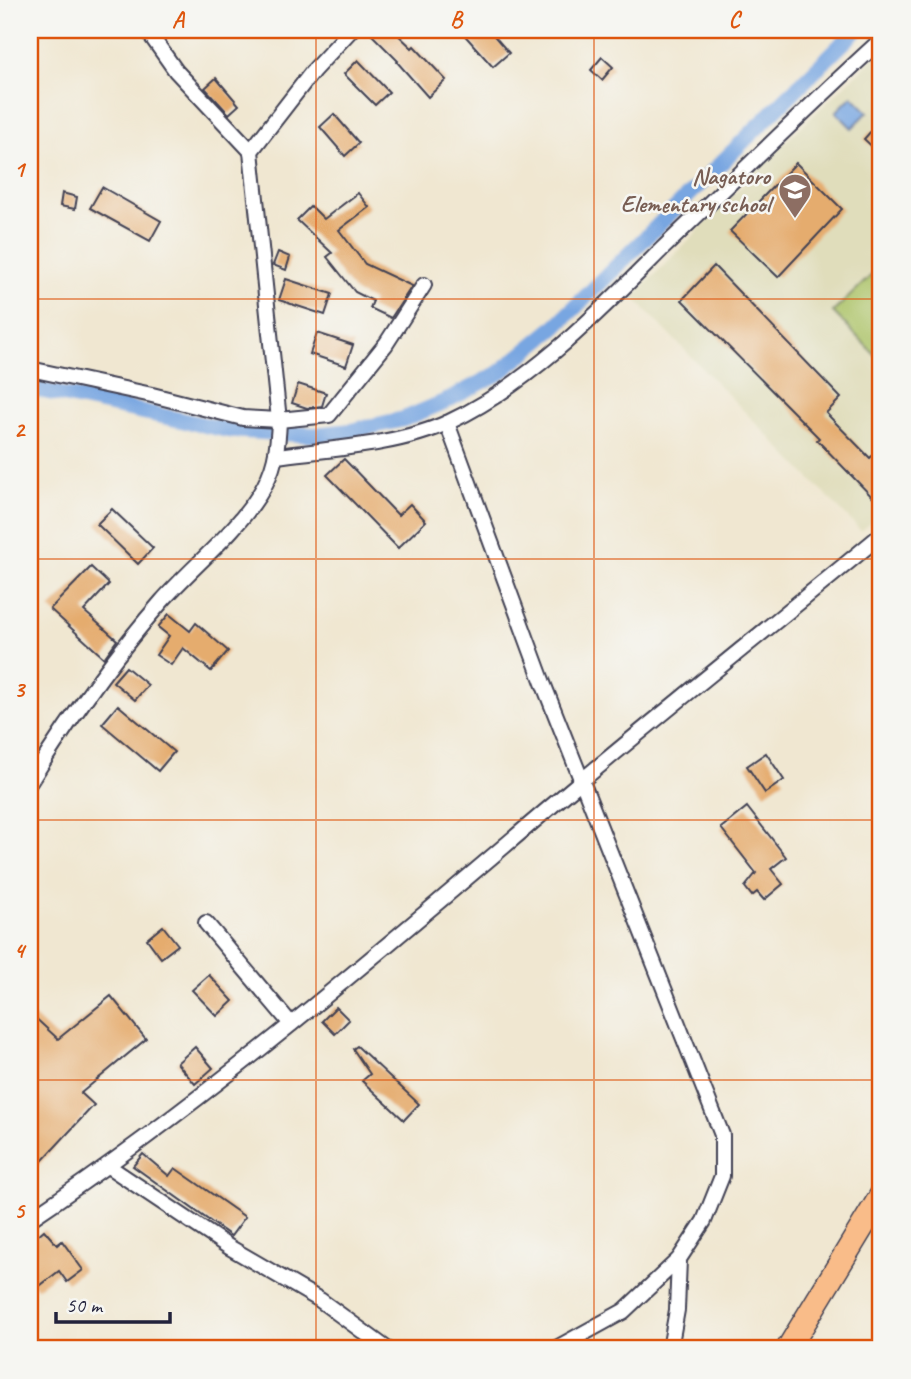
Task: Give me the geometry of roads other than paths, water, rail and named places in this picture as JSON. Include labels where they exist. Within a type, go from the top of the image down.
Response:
[{"type":"main road","points":[[788,1349],[881,1196]]},
{"type":"street","points":[[30,782],[152,614],[260,495],[277,456],[279,419],[251,151],[176,71],[147,30]]},
{"type":"street","points":[[251,151],[313,71],[351,30]]},
{"type":"street","points":[[277,456],[384,442],[447,423],[511,387],[599,312],[821,94],[881,40]]},
{"type":"street","points":[[30,369],[243,418],[279,419],[329,415],[386,344],[424,285]]},
{"type":"street","points":[[447,423],[510,596],[722,1135],[722,1176],[704,1221],[679,1259],[624,1311],[555,1349]]},
{"type":"street","points":[[30,1219],[108,1167],[291,1024],[881,535]]},
{"type":"street","points":[[206,923],[291,1024]]},
{"type":"street","points":[[108,1167],[229,1247],[320,1300],[387,1349]]},
{"type":"street","points":[[670,1349],[677,1310],[679,1259]]},
{"type":"water","points":[[852,96],[868,112],[852,128],[836,112]]},
{"type":"waterway","points":[[30,388],[228,430],[315,435],[351,431],[404,419],[444,402],[499,373],[554,328],[856,30]]},
{"type":"place","name":"Nagatoro Elementary school","points":[[795,220]]}]
